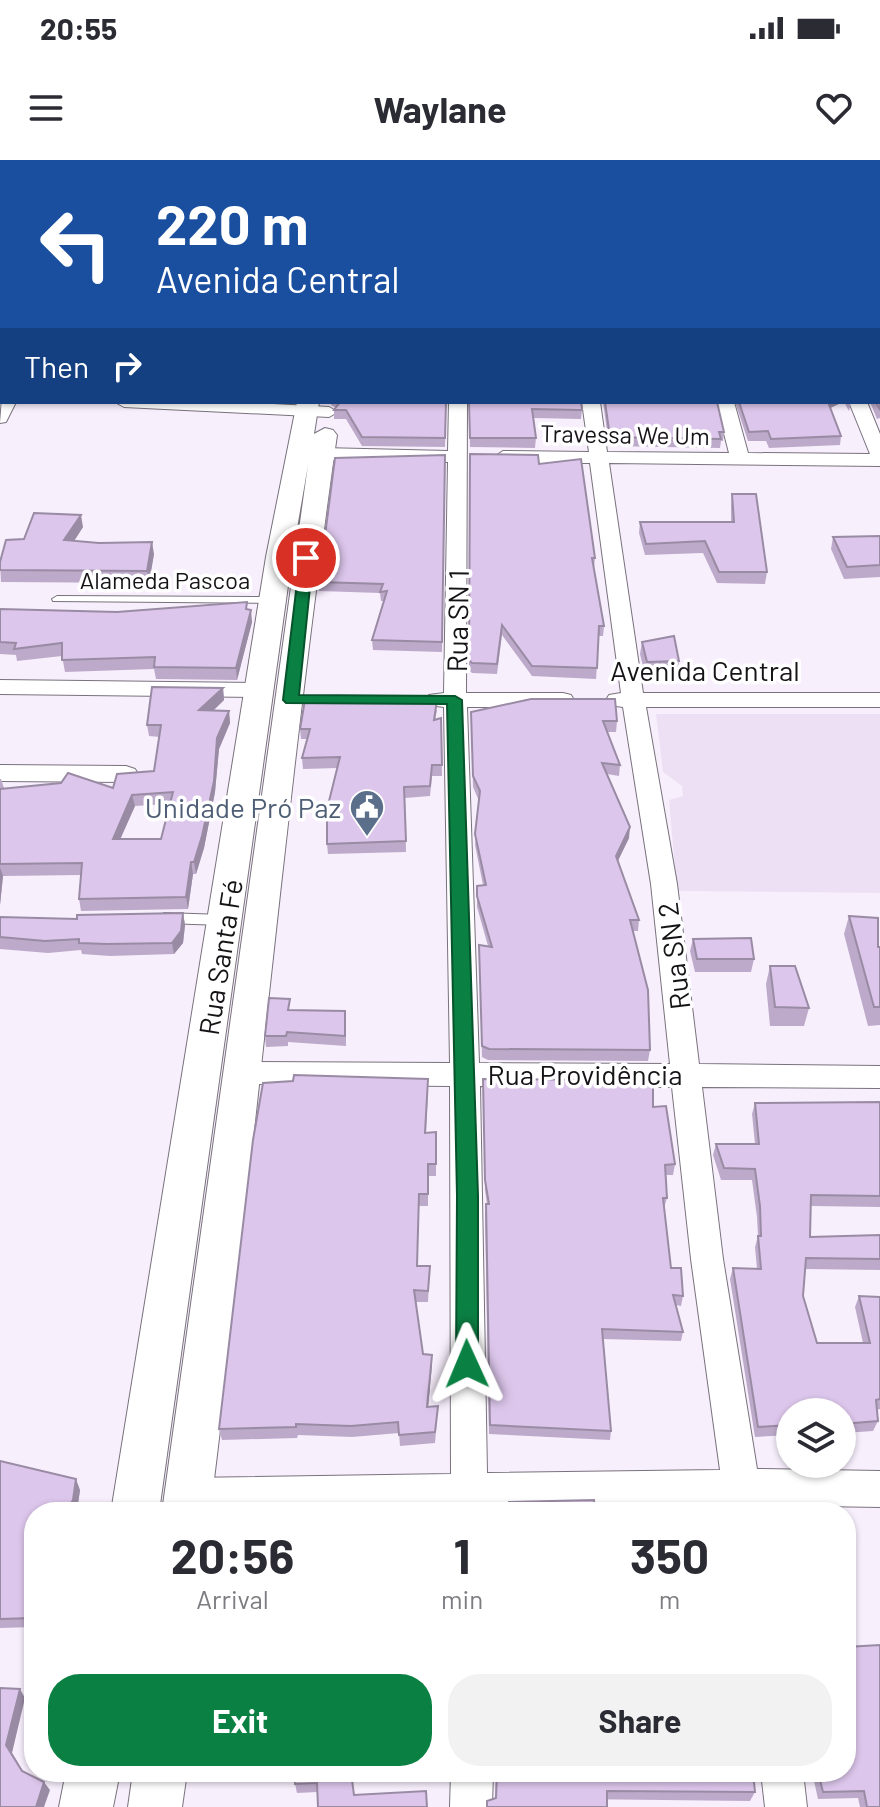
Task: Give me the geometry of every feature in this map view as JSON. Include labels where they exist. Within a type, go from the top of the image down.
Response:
[{"type":"street","points":[[202,404],[318,407]]},
{"type":"street","name":"Rua SN 1","points":[[459,404],[473,457],[455,700],[468,1196],[466,1332],[470,1502]]},
{"type":"street","name":"Rua SN 2","points":[[591,404],[633,700],[664,884],[707,1259],[744,1500]]},
{"type":"street","points":[[726,404],[740,459]]},
{"type":"street","points":[[859,404],[880,458]]},
{"type":"street","name":"Rua Santa Fé","points":[[137,1502],[225,920],[285,696],[273,600],[293,558],[322,454],[318,407]]},
{"type":"street","name":"Rua Santa Fé","points":[[187,1502],[243,1073],[285,696],[293,558],[318,407]]},
{"type":"street","name":"Travessa We Um","points":[[322,454],[880,458]]},
{"type":"street","points":[[0,687],[285,696]]},
{"type":"street","name":"Avenida Central","points":[[410,700],[880,700]]},
{"type":"street","points":[[0,773],[126,774]]},
{"type":"street","name":"Rua Providência","points":[[243,1073],[880,1077]]},
{"type":"street","points":[[470,1502],[744,1500],[880,1489]]},
{"type":"street","points":[[86,1807],[91,1782]]},
{"type":"street","points":[[155,1807],[159,1782]]},
{"type":"street","points":[[471,1807],[472,1782]]},
{"type":"street","points":[[783,1782],[786,1807]]},
{"type":"lane","name":"Alameda Pascoa","points":[[57,599],[273,600]]},
{"type":"lane","points":[[148,918],[225,920]]},
{"type":"shaded area","points":[[656,714],[880,714],[880,893],[677,891],[669,800],[683,796],[682,786],[663,772]]},
{"type":"building","points":[[338,404],[446,404],[445,438],[362,437],[346,410],[334,410]]},
{"type":"building","points":[[469,404],[581,404],[582,410],[532,409],[536,438],[470,438]]},
{"type":"building","points":[[605,404],[717,404],[724,432],[719,432],[721,439],[610,437]]},
{"type":"building","points":[[740,404],[829,404],[841,436],[771,439],[768,431],[749,432]]},
{"type":"building","points":[[470,454],[538,455],[539,464],[581,459],[595,558],[592,558],[604,626],[599,626],[597,668],[532,666],[502,625],[497,664],[472,663],[469,660]]},
{"type":"building","points":[[445,455],[442,642],[372,640],[387,591],[380,592],[383,584],[319,582],[335,458]]},
{"type":"building","points":[[732,494],[756,494],[767,572],[719,572],[705,541],[646,544],[640,522],[734,522]]},
{"type":"building","points":[[34,513],[81,515],[64,540],[152,542],[147,571],[0,570],[6,540],[24,539]]},
{"type":"building","points":[[880,536],[880,565],[847,567],[833,537]]},
{"type":"building","points":[[247,602],[246,609],[251,610],[236,668],[154,667],[155,657],[62,660],[62,643],[14,649],[16,643],[0,642],[0,609],[117,612]]},
{"type":"building","points":[[674,636],[679,661],[647,662],[642,642]]},
{"type":"building","points":[[152,687],[223,688],[199,710],[229,711],[217,738],[214,781],[202,836],[194,862],[191,862],[186,897],[79,899],[82,863],[0,864],[0,789],[61,783],[68,773],[113,788],[117,774],[154,771],[161,725],[147,725]],"holes":[[[173,792],[161,839],[113,839],[132,795]]]},
{"type":"building","points":[[531,699],[615,699],[617,721],[603,721],[620,765],[602,763],[630,827],[616,856],[639,920],[630,920],[648,990],[650,1050],[489,1049],[482,1046],[479,945],[492,947],[477,896],[477,886],[486,885],[475,834],[480,791],[473,776],[471,712]]},
{"type":"building","points":[[305,700],[437,700],[434,720],[441,718],[442,765],[432,765],[430,786],[404,787],[406,841],[327,844],[327,809],[340,757],[302,758],[310,729],[300,729]]},
{"type":"building","points":[[183,913],[181,931],[172,943],[107,944],[79,943],[79,939],[45,941],[0,937],[0,917],[77,919],[77,915]]},
{"type":"building","points":[[849,916],[878,918],[880,1007],[874,1007]]},
{"type":"building","points":[[751,938],[754,959],[697,959],[693,939]]},
{"type":"building","points":[[770,966],[795,966],[809,1008],[775,1007]]},
{"type":"building","points":[[269,998],[290,999],[288,1010],[345,1011],[345,1036],[287,1032],[286,1036],[265,1036]]},
{"type":"building","points":[[294,1075],[428,1079],[425,1133],[436,1132],[436,1164],[428,1164],[428,1194],[419,1194],[417,1266],[430,1266],[428,1291],[414,1290],[423,1354],[432,1355],[427,1407],[438,1406],[435,1432],[399,1435],[398,1422],[219,1429],[253,1140],[263,1083],[293,1081]]},
{"type":"building","points":[[483,1079],[653,1080],[653,1107],[666,1106],[675,1164],[665,1165],[667,1198],[663,1198],[671,1268],[681,1268],[683,1296],[673,1295],[683,1332],[602,1329],[611,1431],[490,1425],[486,1204],[489,1204],[485,1180]]},
{"type":"building","points":[[880,1102],[880,1196],[811,1195],[810,1237],[880,1235],[880,1259],[806,1258],[803,1296],[817,1343],[870,1343],[859,1296],[880,1297],[878,1421],[856,1423],[856,1398],[776,1398],[776,1426],[758,1427],[733,1268],[761,1269],[758,1236],[761,1236],[760,1206],[755,1169],[724,1168],[716,1144],[759,1144],[755,1103]]},
{"type":"building","points":[[0,1461],[76,1479],[72,1502],[24,1502],[24,1618],[0,1619]]},
{"type":"building","points":[[594,1500],[594,1502],[509,1502]]},
{"type":"building","points":[[880,1645],[880,1807],[867,1807],[864,1791],[823,1792],[820,1782],[856,1782],[856,1646]]},
{"type":"building","points":[[0,1688],[20,1689],[6,1745],[24,1772],[24,1782],[44,1782],[36,1807],[0,1807]]},
{"type":"building","points":[[295,1782],[352,1782],[354,1795],[426,1791],[427,1807],[318,1807],[317,1783]]},
{"type":"building","points":[[497,1782],[754,1782],[755,1792],[607,1791],[607,1807],[487,1807],[487,1801],[496,1798]]},
{"type":"place","name":"Unidade Pró Paz","points":[[367,838]]},
{"type":"route","points":[[306,558],[291,700],[455,700],[468,1196],[467,1364]]}]
